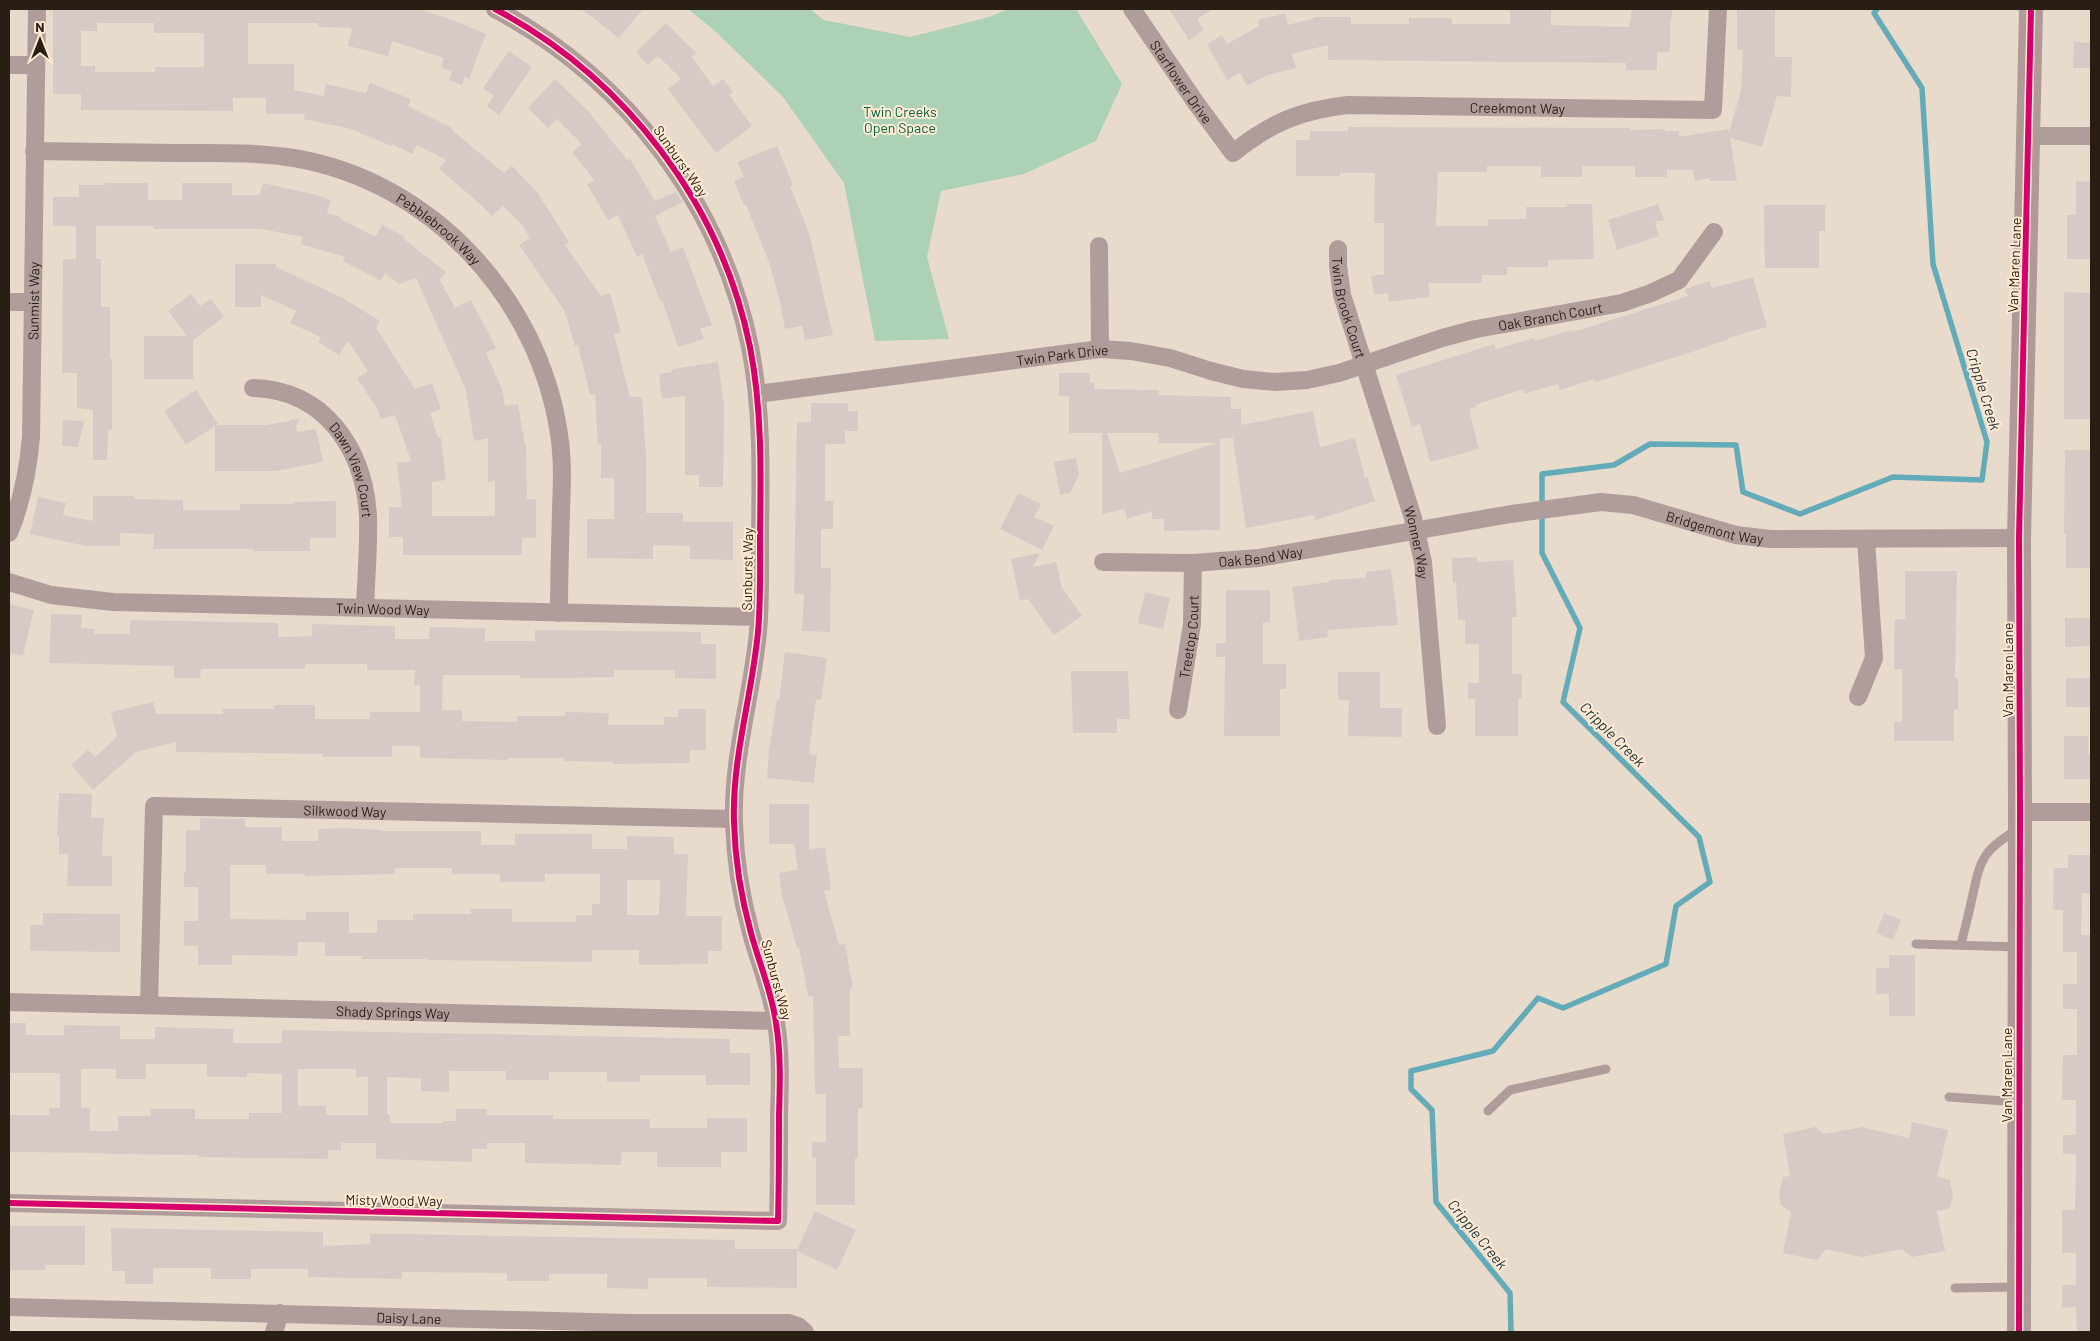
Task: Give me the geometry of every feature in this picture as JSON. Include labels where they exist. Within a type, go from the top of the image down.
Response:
[{"type":"main road","name":"Van Maren Lane","points":[[2019,1332],[2020,820],[2018,538],[2032,9]]},
{"type":"street","name":"Sunmist Way","points":[[9,533],[22,494],[28,466],[31,437],[37,9]]},
{"type":"street","name":"Sunburst Way","points":[[495,9],[544,38],[585,69],[622,104],[656,144],[694,201],[718,248],[736,296],[750,346],[757,394],[761,465],[759,617],[740,741],[735,786],[734,819],[741,890],[776,1021],[780,1059],[778,1221]]},
{"type":"street","name":"Starflower Drive","points":[[1132,9],[1196,103],[1233,152]]},
{"type":"street","name":"Creekmont Way","points":[[1233,152],[1254,137],[1291,118],[1323,108],[1348,105],[1713,110],[1718,9]]},
{"type":"street","points":[[9,65],[36,65]]},
{"type":"street","points":[[2030,136],[2091,136]]},
{"type":"street","name":"Pebblebrook Way","points":[[34,151],[240,153],[295,158],[336,169],[391,192],[420,210],[447,231],[472,254],[514,308],[530,338],[543,369],[553,402],[559,435],[562,469],[559,613]]},
{"type":"street","name":"Oak Branch Court","points":[[1364,365],[1442,338],[1476,329],[1622,303],[1651,294],[1679,280],[1714,232]]},
{"type":"street","points":[[1099,246],[1100,349]]},
{"type":"street","name":"Twin Brook Court","points":[[1338,249],[1342,295],[1364,365]]},
{"type":"street","points":[[9,302],[32,302]]},
{"type":"street","name":"Twin Park Drive","points":[[757,394],[1100,349],[1130,351],[1170,358],[1219,373],[1275,382],[1307,380],[1364,365]]},
{"type":"street","name":"Wonner Way","points":[[1364,365],[1416,532],[1423,562],[1437,726]]},
{"type":"street","name":"Dawn View Court","points":[[253,388],[278,390],[303,399],[314,406],[334,425],[348,447],[360,474],[368,516],[365,608]]},
{"type":"street","name":"Bridgemont Way","points":[[1416,532],[1511,514],[1601,502],[1633,505],[1736,535],[1770,539],[2018,538]]},
{"type":"street","name":"Oak Bend Way","points":[[1102,562],[1193,563],[1259,558],[1416,532]]},
{"type":"street","points":[[1858,697],[1874,658],[1866,540]]},
{"type":"street","name":"Treetop Court","points":[[1178,710],[1192,624],[1193,563]]},
{"type":"street","name":"Twin Wood Way","points":[[9,582],[51,595],[84,600],[759,617]]},
{"type":"street","name":"Silkwood Way","points":[[149,1005],[154,806],[734,819]]},
{"type":"street","points":[[2020,820],[2091,812]]},
{"type":"street","name":"Shady Springs Way","points":[[9,1002],[776,1021]]},
{"type":"street","name":"Misty Wood Way","points":[[9,1203],[778,1221]]},
{"type":"street","name":"Daisy Lane","points":[[9,1307],[280,1313],[454,1326],[631,1328],[789,1324],[798,1326],[805,1332]]},
{"type":"street","points":[[274,1332],[280,1313]]},
{"type":"lane","points":[[1961,945],[1979,864],[1990,849],[2020,820]]},
{"type":"lane","points":[[1916,944],[2019,946]]},
{"type":"lane","points":[[1488,1111],[1510,1090],[1606,1069]]},
{"type":"lane","points":[[1949,1097],[2019,1102]]},
{"type":"lane","points":[[1955,1288],[2018,1287]]},
{"type":"green space","name":"Twin Creeks Open Space","points":[[688,9],[810,9],[824,20],[910,37],[989,17],[1009,9],[1076,9],[1122,84],[1096,141],[1024,174],[941,191],[927,257],[949,339],[875,341],[844,183],[783,97],[715,31]]},
{"type":"building","points":[[53,9],[417,9],[450,19],[486,34],[469,79],[465,76],[462,85],[449,80],[452,72],[441,67],[444,58],[392,41],[388,56],[348,46],[352,28],[318,27],[318,23],[248,23],[248,64],[294,64],[294,90],[324,96],[326,84],[366,93],[370,83],[411,99],[408,106],[451,127],[453,131],[504,173],[512,166],[537,192],[569,242],[565,245],[601,296],[610,293],[621,332],[614,334],[630,397],[642,397],[646,456],[646,513],[683,513],[683,522],[733,522],[733,560],[690,559],[690,546],[653,545],[653,559],[587,558],[587,519],[614,519],[614,478],[601,478],[601,444],[598,445],[595,394],[590,395],[578,345],[575,346],[564,310],[519,245],[530,238],[521,224],[503,206],[492,216],[439,169],[447,160],[417,145],[412,154],[392,144],[391,146],[351,129],[304,119],[305,114],[266,114],[266,98],[233,98],[233,111],[81,110],[81,94],[53,94]],"holes":[[[97,23],[154,23],[154,33],[204,33],[204,67],[155,67],[155,72],[95,72],[95,66],[81,66],[81,31],[97,31]]]},
{"type":"building","points":[[581,9],[643,9],[619,38]]},
{"type":"building","points":[[1169,9],[1213,9],[1197,19],[1204,30],[1189,40]]},
{"type":"building","points":[[1632,9],[1673,9],[1670,24],[1670,52],[1657,52],[1657,70],[1626,70],[1626,63],[1328,60],[1328,45],[1292,54],[1296,68],[1268,75],[1247,86],[1240,73],[1227,80],[1207,44],[1222,35],[1227,44],[1259,26],[1258,20],[1285,13],[1288,25],[1314,17],[1351,17],[1351,24],[1409,24],[1409,18],[1452,18],[1452,24],[1510,24],[1510,10],[1551,10],[1551,25],[1629,27]]},
{"type":"building","points":[[1737,9],[1775,9],[1775,57],[1792,57],[1791,97],[1777,96],[1762,147],[1730,138],[1737,181],[1710,181],[1710,178],[1695,181],[1693,170],[1667,170],[1667,177],[1635,177],[1635,166],[1582,166],[1582,177],[1541,177],[1541,166],[1487,166],[1487,172],[1438,172],[1436,226],[1488,226],[1488,219],[1526,219],[1526,207],[1567,207],[1567,204],[1592,204],[1594,259],[1548,260],[1548,267],[1507,267],[1507,275],[1482,275],[1482,283],[1428,283],[1430,297],[1389,302],[1388,293],[1374,295],[1371,276],[1384,274],[1384,223],[1374,223],[1375,173],[1340,173],[1340,176],[1296,176],[1296,140],[1310,140],[1310,131],[1348,131],[1348,127],[1665,129],[1665,131],[1679,131],[1679,137],[1728,129],[1729,133],[1741,90],[1743,50],[1737,50]]},
{"type":"building","points":[[666,23],[696,53],[692,57],[713,86],[723,79],[733,92],[729,95],[752,126],[716,153],[668,89],[681,79],[658,56],[648,65],[636,52]]},
{"type":"building","points":[[2074,42],[2091,43],[2091,68],[2073,68]]},
{"type":"building","points":[[509,51],[532,67],[499,115],[487,106],[494,96],[483,88]]},
{"type":"building","points":[[555,79],[589,112],[627,160],[630,159],[655,201],[676,192],[683,202],[655,216],[671,252],[683,247],[712,325],[700,329],[704,339],[678,347],[662,300],[660,301],[642,254],[637,257],[618,215],[608,220],[587,184],[594,180],[572,152],[582,144],[557,119],[548,128],[528,108]]},
{"type":"building","points":[[777,146],[793,185],[790,186],[809,233],[833,335],[805,340],[802,326],[785,329],[769,262],[734,181],[744,177],[737,162]]},
{"type":"building","points":[[2076,181],[2091,182],[2091,259],[2067,259],[2067,215],[2076,215]]},
{"type":"building","points":[[105,183],[148,183],[148,200],[182,200],[182,183],[232,183],[232,195],[260,195],[263,183],[317,195],[331,200],[327,213],[339,216],[339,218],[375,237],[382,225],[405,237],[404,239],[446,272],[440,280],[455,308],[471,300],[496,348],[486,353],[502,389],[505,406],[518,404],[526,445],[527,499],[536,499],[536,538],[522,538],[522,555],[403,555],[403,537],[389,537],[389,507],[402,507],[397,463],[411,461],[395,415],[381,419],[378,410],[357,378],[368,371],[348,341],[339,355],[318,342],[321,337],[290,323],[296,311],[261,295],[261,307],[235,307],[235,264],[276,264],[276,267],[343,298],[380,321],[376,328],[415,389],[432,383],[441,409],[430,413],[438,438],[441,438],[446,480],[432,482],[432,516],[495,516],[495,481],[488,482],[488,438],[474,441],[466,390],[416,278],[399,284],[385,273],[381,281],[343,261],[345,257],[301,244],[303,237],[262,229],[154,229],[154,226],[96,226],[96,259],[101,259],[101,307],[110,307],[112,430],[108,430],[107,460],[93,460],[93,410],[77,408],[77,373],[62,373],[63,259],[76,259],[76,226],[53,226],[53,197],[79,197],[79,185],[105,185]]},
{"type":"building","points":[[1658,204],[1664,220],[1655,222],[1659,236],[1617,250],[1608,220]]},
{"type":"building","points":[[1764,205],[1825,205],[1825,231],[1819,231],[1819,268],[1765,268]]},
{"type":"building","points":[[1753,277],[1767,327],[1596,382],[1595,379],[1560,390],[1558,384],[1524,394],[1523,389],[1475,405],[1476,407],[1469,409],[1479,449],[1430,462],[1420,424],[1412,427],[1396,375],[1494,344],[1496,349],[1534,338],[1535,341],[1572,330],[1573,332],[1688,296],[1685,289],[1710,281],[1712,288]]},
{"type":"building","points":[[2064,292],[2091,293],[2091,419],[2064,419]]},
{"type":"building","points":[[191,294],[200,306],[211,299],[224,317],[193,340],[193,379],[144,379],[144,336],[187,336],[168,311]]},
{"type":"building","points":[[718,362],[724,404],[723,487],[699,487],[699,475],[685,475],[685,396],[662,399],[659,374],[672,372],[672,369]]},
{"type":"building","points":[[1059,373],[1090,373],[1090,383],[1094,383],[1094,389],[1159,390],[1159,395],[1231,397],[1231,409],[1241,409],[1241,425],[1313,411],[1320,447],[1355,438],[1365,478],[1367,477],[1375,501],[1316,520],[1314,515],[1246,528],[1233,438],[1220,439],[1220,530],[1164,531],[1164,519],[1152,519],[1152,511],[1127,519],[1124,509],[1102,514],[1102,433],[1069,433],[1069,396],[1059,396]],"holes":[[[1107,433],[1158,433],[1159,443],[1217,443],[1120,473]]]},
{"type":"building","points":[[196,390],[217,425],[266,425],[290,421],[294,418],[295,420],[300,419],[296,426],[297,432],[316,429],[323,462],[275,471],[215,471],[215,426],[186,445],[164,411]]},
{"type":"building","points":[[811,403],[848,403],[848,411],[858,411],[858,431],[845,431],[845,444],[825,444],[825,501],[833,501],[833,529],[821,529],[821,568],[831,568],[830,632],[802,631],[804,594],[794,594],[797,422],[811,422]]},
{"type":"building","points":[[63,420],[84,421],[78,447],[62,446]]},
{"type":"building","points":[[2065,450],[2091,450],[2091,568],[2066,568],[2066,534],[2064,534]]},
{"type":"building","points":[[1076,458],[1079,475],[1070,493],[1060,495],[1054,462]]},
{"type":"building","points":[[1018,493],[1041,504],[1034,517],[1054,526],[1042,550],[1000,529]]},
{"type":"building","points":[[93,496],[134,496],[134,499],[183,500],[183,510],[240,510],[240,504],[293,504],[293,502],[336,501],[336,538],[310,538],[310,551],[254,551],[254,549],[153,549],[154,534],[120,533],[120,546],[86,546],[30,534],[38,497],[66,503],[63,515],[93,521]]},
{"type":"building","points":[[1040,553],[1033,567],[1056,562],[1062,588],[1082,616],[1054,635],[1028,599],[1020,601],[1011,559]]},
{"type":"building","points":[[1477,557],[1477,562],[1513,560],[1517,617],[1512,617],[1512,674],[1522,674],[1522,699],[1518,699],[1518,736],[1475,736],[1475,699],[1468,699],[1468,683],[1479,683],[1479,650],[1478,644],[1465,644],[1465,620],[1458,620],[1456,583],[1453,583],[1452,558]]},
{"type":"building","points":[[1391,569],[1398,625],[1327,630],[1328,637],[1299,641],[1292,587],[1329,582],[1329,580],[1366,578],[1366,572]]},
{"type":"building","points":[[1905,571],[1957,571],[1955,678],[1958,678],[1958,709],[1954,709],[1954,741],[1894,741],[1894,722],[1902,722],[1902,669],[1894,669],[1895,619],[1905,619]]},
{"type":"building","points":[[1226,590],[1270,590],[1270,622],[1263,622],[1263,664],[1286,664],[1286,689],[1280,689],[1280,736],[1224,736],[1225,657],[1216,657],[1216,643],[1226,643]]},
{"type":"building","points":[[1145,592],[1170,598],[1163,629],[1138,623]]},
{"type":"building","points":[[9,604],[34,610],[23,656],[9,653]]},
{"type":"building","points":[[51,614],[82,615],[81,628],[95,629],[94,634],[130,634],[130,620],[278,623],[278,637],[312,636],[312,624],[395,626],[395,639],[429,639],[430,627],[485,628],[485,641],[535,641],[535,630],[701,632],[701,644],[716,644],[716,679],[675,678],[675,670],[614,670],[614,677],[520,678],[520,675],[443,675],[442,710],[462,710],[462,721],[517,722],[517,716],[565,716],[565,712],[609,713],[608,725],[664,725],[664,717],[678,717],[678,709],[706,709],[706,750],[690,750],[690,763],[614,764],[614,762],[564,761],[564,758],[508,758],[508,760],[420,758],[420,746],[392,746],[392,757],[323,757],[323,754],[176,752],[176,742],[136,752],[93,790],[71,765],[88,750],[95,757],[117,737],[111,712],[153,702],[156,714],[223,714],[223,709],[274,709],[274,705],[315,705],[315,719],[370,719],[370,712],[420,712],[420,685],[414,685],[415,670],[367,670],[367,664],[305,664],[305,669],[201,669],[200,678],[174,678],[174,666],[49,663]]},
{"type":"building","points":[[2065,618],[2091,618],[2091,646],[2065,647]]},
{"type":"building","points":[[785,652],[827,658],[821,700],[816,699],[809,754],[817,755],[814,783],[767,778],[769,750],[777,700],[779,700]]},
{"type":"building","points":[[1071,671],[1128,671],[1130,719],[1117,719],[1117,733],[1073,733]]},
{"type":"building","points":[[1338,672],[1380,672],[1380,708],[1402,708],[1402,737],[1348,736],[1349,700],[1338,700]]},
{"type":"building","points":[[2066,678],[2091,678],[2091,707],[2066,707]]},
{"type":"building","points":[[2064,736],[2088,736],[2088,754],[2091,754],[2091,779],[2064,779]]},
{"type":"building","points":[[59,793],[92,794],[91,818],[104,818],[102,856],[112,856],[112,886],[67,886],[68,854],[59,854],[59,836],[57,836]]},
{"type":"building","points":[[769,804],[809,804],[809,850],[825,847],[831,890],[824,891],[839,945],[845,944],[853,988],[850,989],[850,1036],[838,1036],[839,1068],[863,1068],[863,1108],[858,1108],[858,1158],[855,1158],[855,1205],[816,1205],[816,1158],[812,1158],[812,1142],[826,1142],[826,1094],[815,1094],[813,996],[808,996],[799,947],[797,948],[782,896],[779,873],[798,870],[794,844],[769,844]]},
{"type":"building","points":[[200,818],[245,819],[245,827],[282,827],[282,841],[318,841],[318,829],[481,831],[481,845],[515,845],[515,834],[592,834],[592,849],[627,849],[627,836],[674,837],[674,854],[688,854],[686,916],[722,916],[722,951],[708,951],[708,964],[639,965],[639,950],[592,950],[592,962],[362,959],[362,956],[325,956],[325,942],[298,942],[297,956],[232,955],[232,965],[198,965],[198,946],[184,946],[184,921],[198,921],[198,887],[184,887],[184,872],[186,872],[186,830],[200,830]],"holes":[[[230,865],[266,865],[266,874],[305,874],[305,876],[395,874],[395,868],[452,868],[452,874],[500,874],[500,882],[545,882],[545,874],[600,874],[600,904],[592,904],[592,915],[576,915],[576,922],[512,922],[512,909],[471,909],[471,914],[413,914],[413,920],[377,920],[377,933],[349,933],[349,912],[306,912],[306,920],[230,919]],[[627,880],[660,880],[659,915],[627,915]]]},
{"type":"building","points":[[2068,855],[2091,855],[2091,893],[2082,893],[2081,935],[2091,935],[2091,1331],[2077,1332],[2076,1307],[2062,1308],[2062,1285],[2076,1285],[2076,1253],[2062,1253],[2062,1210],[2075,1210],[2076,1154],[2063,1154],[2063,1135],[2076,1135],[2076,1100],[2062,1100],[2062,1084],[2063,1055],[2077,1055],[2077,1009],[2063,1009],[2063,984],[2077,984],[2077,952],[2063,952],[2063,910],[2053,910],[2054,868],[2068,868]]},
{"type":"building","points":[[43,913],[120,914],[120,952],[30,951],[30,925],[43,925]]},
{"type":"building","points":[[1884,913],[1901,920],[1893,940],[1876,933]]},
{"type":"building","points":[[1889,955],[1915,955],[1915,1016],[1889,1016],[1889,994],[1876,994],[1876,968],[1889,968]]},
{"type":"building","points":[[9,1023],[26,1023],[26,1035],[64,1035],[64,1025],[120,1026],[120,1039],[155,1039],[155,1027],[233,1029],[233,1043],[282,1043],[282,1030],[730,1039],[730,1053],[750,1053],[750,1085],[706,1085],[706,1075],[640,1075],[640,1082],[607,1082],[607,1072],[549,1072],[549,1080],[506,1080],[506,1071],[449,1071],[449,1092],[421,1091],[421,1078],[387,1077],[387,1115],[390,1115],[390,1123],[443,1123],[443,1121],[456,1121],[456,1109],[487,1109],[487,1115],[553,1115],[553,1119],[650,1119],[650,1128],[707,1128],[707,1118],[747,1118],[747,1152],[721,1152],[721,1167],[657,1167],[657,1152],[622,1152],[621,1165],[525,1163],[525,1143],[487,1143],[487,1149],[472,1149],[472,1162],[376,1159],[376,1143],[341,1143],[341,1150],[328,1150],[328,1159],[9,1152],[9,1115],[49,1115],[49,1108],[60,1108],[60,1073],[9,1073]],"holes":[[[146,1064],[207,1064],[207,1077],[247,1077],[247,1073],[282,1074],[282,1113],[249,1113],[249,1119],[195,1119],[195,1109],[151,1109],[151,1116],[118,1116],[118,1131],[90,1131],[90,1108],[81,1108],[81,1069],[116,1069],[116,1079],[146,1079]],[[298,1069],[356,1069],[356,1077],[368,1077],[368,1115],[326,1115],[326,1106],[298,1106]]]},
{"type":"building","points":[[1912,1122],[1948,1130],[1937,1177],[1950,1180],[1953,1195],[1950,1208],[1937,1211],[1945,1251],[1912,1257],[1902,1249],[1862,1257],[1826,1249],[1817,1260],[1783,1253],[1791,1213],[1781,1205],[1779,1194],[1783,1177],[1790,1176],[1783,1134],[1815,1127],[1824,1134],[1862,1127],[1909,1138]]},
{"type":"building","points":[[815,1211],[856,1230],[837,1270],[797,1251],[797,1288],[707,1287],[707,1278],[648,1278],[648,1289],[607,1288],[607,1274],[549,1274],[549,1281],[507,1281],[507,1273],[402,1272],[402,1279],[308,1277],[308,1269],[251,1269],[251,1279],[211,1279],[211,1268],[153,1268],[153,1284],[125,1284],[125,1271],[112,1271],[111,1228],[323,1232],[323,1246],[370,1244],[370,1234],[402,1234],[735,1240],[735,1249],[797,1250]]},
{"type":"building","points":[[9,1226],[85,1226],[85,1265],[45,1265],[45,1270],[9,1270]]},
{"type":"waterway","name":"Cripple Creek","points":[[1511,1332],[1510,1293],[1436,1202],[1432,1110],[1411,1089],[1411,1071],[1493,1051],[1538,998],[1563,1008],[1666,964],[1676,906],[1710,882],[1699,837],[1563,702],[1580,628],[1542,553],[1542,474],[1614,465],[1650,444],[1736,445],[1743,492],[1800,514],[1893,477],[1982,480],[1987,442],[1933,264],[1922,88],[1874,13],[1877,9]]},
{"type":"cycle path","points":[[9,1203],[778,1221],[780,1080],[778,1034],[772,1000],[744,906],[737,864],[734,822],[736,774],[755,656],[760,607],[760,439],[757,393],[750,347],[736,294],[716,243],[691,195],[660,150],[625,108],[585,70],[542,37],[495,9]]},
{"type":"cycle path","points":[[2019,1332],[2019,538],[2031,9]]}]
